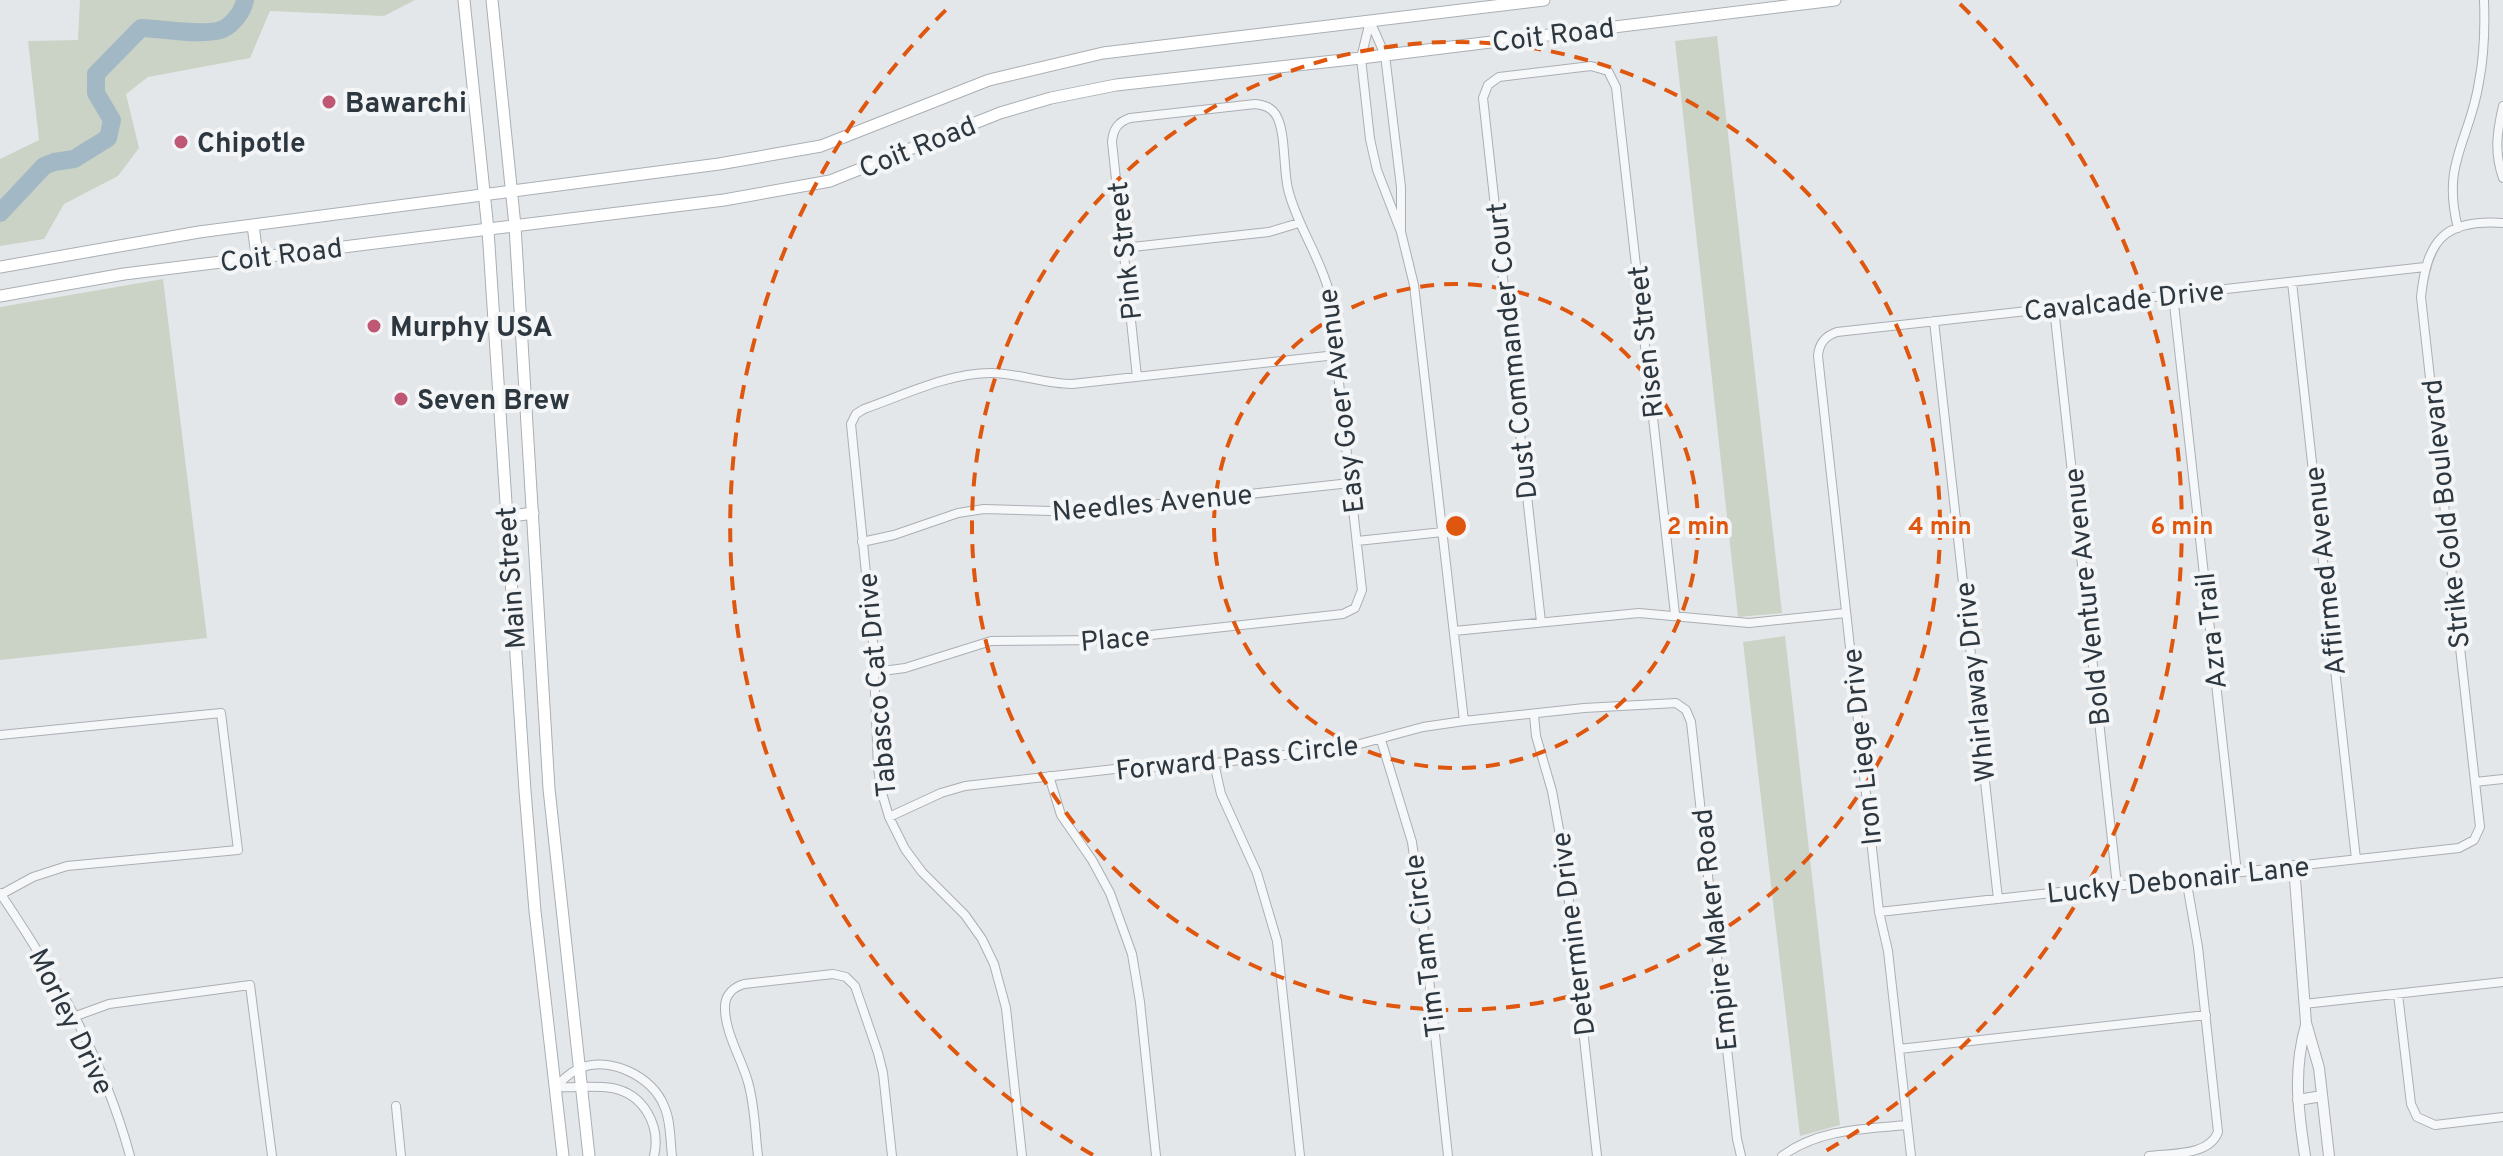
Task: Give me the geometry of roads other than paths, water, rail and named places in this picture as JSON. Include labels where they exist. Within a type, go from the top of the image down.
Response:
[{"type":"main road","name":"Main Street","points":[[464,0],[488,230],[525,791],[563,1156]]},
{"type":"main road","name":"Main Street","points":[[492,0],[515,226],[549,789],[589,1156]]},
{"type":"main road","name":"Coit Road","points":[[0,267],[253,225],[719,164],[821,146],[989,80],[1103,53],[1544,0]]},
{"type":"main road","name":"Coit Road","points":[[0,296],[124,274],[724,200],[830,181],[1000,113],[1116,85],[1835,0]]},
{"type":"main road","points":[[253,225],[257,256]]},
{"type":"main road","points":[[505,517],[533,513]]},
{"type":"main road","points":[[525,791],[549,789]]},
{"type":"street","points":[[2458,228],[2451,187],[2479,82],[2484,0]]},
{"type":"street","points":[[1370,21],[1385,55],[1401,187],[1401,232]]},
{"type":"street","points":[[1370,21],[1361,58],[1372,154],[1401,232],[1414,285],[1464,721]]},
{"type":"street","name":"Dust Commander Court","points":[[1541,622],[1483,100],[1490,82],[1502,76],[1591,66],[1608,71]]},
{"type":"street","name":"Risen Street","points":[[1608,71],[1616,87],[1675,614]]},
{"type":"street","name":"Pink Street","points":[[1137,377],[1112,142],[1117,125],[1130,118],[1240,106],[1260,104],[1271,109]]},
{"type":"street","points":[[2503,106],[2496,133],[2497,159],[2503,178]]},
{"type":"street","name":"Easy Goer Avenue","points":[[1271,109],[1279,123],[1287,185],[1299,223],[1326,279],[1362,590],[1357,606]]},
{"type":"street","name":"Strike Gold Boulevard","points":[[2475,839],[2480,827],[2421,297],[2425,267],[2436,242],[2458,228],[2482,222],[2503,223]]},
{"type":"street","points":[[1123,248],[1269,232],[1299,223]]},
{"type":"street","name":"Cavalcade Drive","points":[[1824,339],[1835,332],[2425,267]]},
{"type":"street","name":"Affirmed Avenue","points":[[2292,282],[2356,859]]},
{"type":"street","name":"Azra Trail","points":[[2173,295],[2237,873]]},
{"type":"street","name":"Bold Venture Avenue","points":[[2054,308],[2117,886]]},
{"type":"street","name":"Whirlaway Drive","points":[[1934,321],[1998,899]]},
{"type":"street","name":"Iron Liege Drive","points":[[1824,339],[1818,356],[1879,912],[1888,951],[1911,1156]]},
{"type":"street","points":[[1137,377],[1336,355]]},
{"type":"street","name":"Tabasco Cat Drive","points":[[1022,1156],[1006,1008],[994,964],[982,939],[965,915],[915,862],[889,817],[878,768],[875,672],[850,431],[854,417],[864,409],[952,378],[973,374],[1001,373],[1064,384],[1137,377]]},
{"type":"street","name":"Needles Avenue","points":[[862,542],[894,535],[958,513],[984,509],[1087,512],[1350,483]]},
{"type":"street","points":[[1357,541],[1443,532]]},
{"type":"street","name":"Place","points":[[875,672],[905,668],[991,641],[1105,640],[1343,614],[1357,606]]},
{"type":"street","points":[[1454,631],[1639,613],[1749,623],[1846,613]]},
{"type":"street","name":"Forward Pass Circle","points":[[889,817],[959,787],[1132,767],[1214,763],[1345,748],[1423,727],[1464,721],[1666,702],[1682,706]]},
{"type":"street","name":"Empire Maker Road","points":[[1682,706],[1691,722],[1741,1156]]},
{"type":"street","points":[[0,735],[221,713],[238,850],[67,866],[33,877],[0,894]]},
{"type":"street","name":"Determine Drive","points":[[1534,715],[1564,857],[1597,1156]]},
{"type":"street","name":"Tim Tam Circle","points":[[1381,740],[1412,842],[1448,1156]]},
{"type":"street","points":[[1214,763],[1221,794],[1257,873],[1275,931],[1283,979],[1300,1156]]},
{"type":"street","points":[[1049,776],[1061,815],[1102,879],[1117,908],[1130,946],[1140,1002],[1156,1156]]},
{"type":"street","points":[[2475,782],[2503,779]]},
{"type":"street","name":"Lucky Debonair Lane","points":[[1879,912],[2459,848],[2475,839]]},
{"type":"street","points":[[2294,866],[2306,1023],[2315,1048],[2329,1156]]},
{"type":"street","points":[[2149,1156],[2202,1150],[2217,1135],[2198,947],[2186,878]]},
{"type":"street","name":"Morley Drive","points":[[0,894],[36,947],[76,1016],[109,1091],[130,1156]]},
{"type":"street","points":[[758,1156],[748,1082],[727,1021],[725,1005],[730,993],[740,985],[833,974],[849,979],[856,989],[881,1063],[892,1156]]},
{"type":"street","points":[[2304,1004],[2503,982]]},
{"type":"street","points":[[76,1016],[109,1004],[250,985],[272,1156]]},
{"type":"street","points":[[2398,994],[2414,1114],[2420,1120],[2435,1125],[2503,1117]]},
{"type":"street","points":[[1899,1049],[2206,1015]]},
{"type":"street","points":[[2305,1156],[2296,1067],[2306,1023]]},
{"type":"street","points":[[555,1087],[580,1068],[615,1067],[634,1074],[648,1084],[666,1110],[672,1156]]},
{"type":"street","points":[[555,1087],[610,1088],[639,1102],[655,1129],[654,1156]]},
{"type":"street","points":[[2298,1100],[2322,1096]]},
{"type":"street","points":[[396,1106],[401,1156]]},
{"type":"street","points":[[1782,1156],[1822,1136],[1907,1125]]},
{"type":"waterway","points":[[0,213],[44,166],[74,159],[108,138],[112,120],[96,93],[96,74],[141,28],[217,31],[235,19],[245,0]]},
{"type":"place","name":"Bawarchi","points":[[329,102]]},
{"type":"place","name":"Chipotle","points":[[181,142]]},
{"type":"place","name":"Murphy USA","points":[[374,326]]},
{"type":"place","name":"Seven Brew","points":[[401,399]]}]
